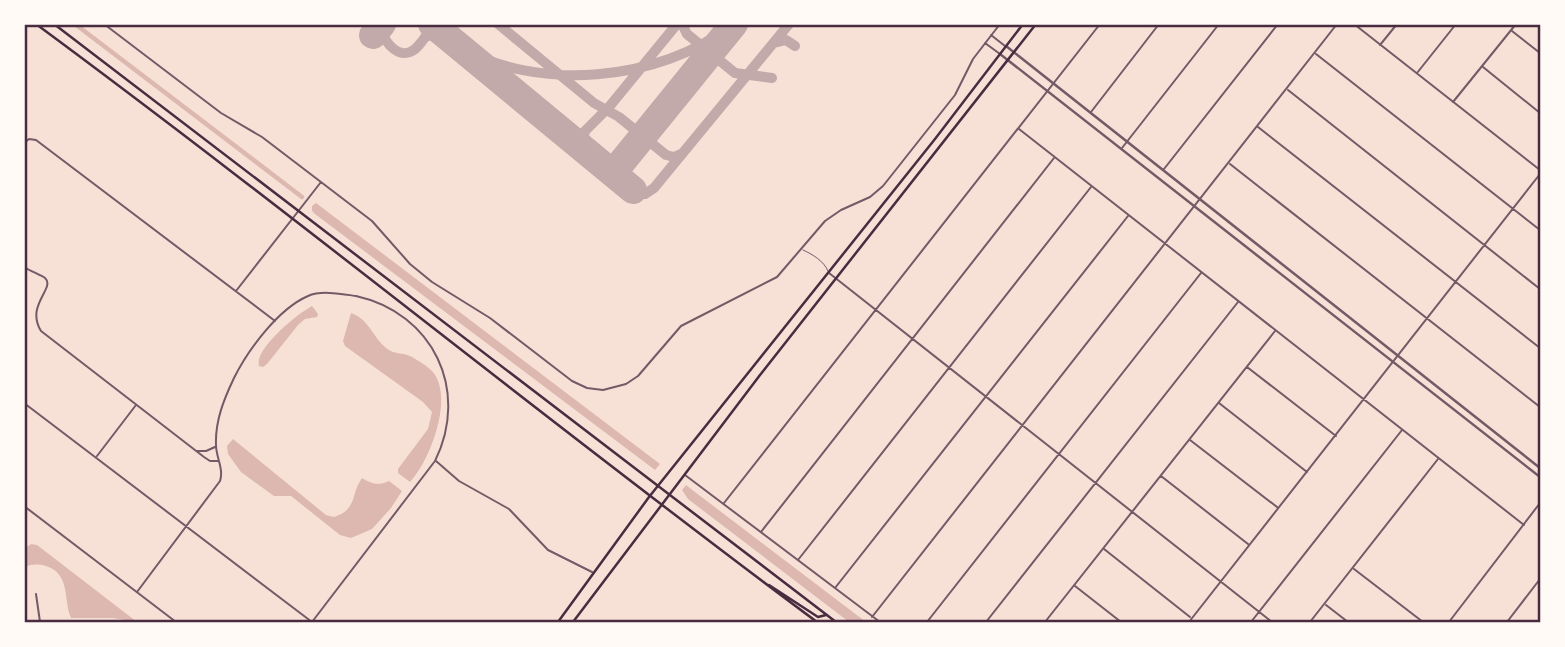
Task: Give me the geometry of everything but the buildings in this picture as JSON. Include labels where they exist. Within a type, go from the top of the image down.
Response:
[{"type":"main road","points":[[36,24],[293,218],[660,506],[817,622]]},
{"type":"main road","points":[[54,24],[836,622]]},
{"type":"main road","points":[[558,622],[657,486],[829,273],[1023,24]]},
{"type":"main road","points":[[573,622],[684,474],[1036,24]]},
{"type":"main road","points":[[765,584],[774,587],[818,617],[827,615]]},
{"type":"street","points":[[104,24],[220,113],[256,133],[372,221],[410,264],[441,289],[490,318],[572,381],[587,388],[609,389],[635,379],[681,326],[772,281],[830,217],[880,190],[955,95],[972,60],[1000,24]]},
{"type":"street","points":[[724,503],[1100,24]]},
{"type":"street","points":[[1089,113],[1159,24]]},
{"type":"street","points":[[1121,149],[1219,24]]},
{"type":"street","points":[[1163,171],[1278,24]]},
{"type":"street","points":[[872,617],[1338,24]]},
{"type":"street","points":[[1189,622],[1541,172],[1354,24]]},
{"type":"street","points":[[1380,45],[1397,24]]},
{"type":"street","points":[[1417,74],[1456,24]]},
{"type":"street","points":[[1454,103],[1516,24]]},
{"type":"street","points":[[1511,30],[1541,53]]},
{"type":"street","points":[[991,35],[1541,467]]},
{"type":"street","points":[[985,43],[1541,477]]},
{"type":"street","points":[[1315,53],[1541,230]]},
{"type":"street","points":[[1482,67],[1541,113]]},
{"type":"street","points":[[1287,89],[1541,289]]},
{"type":"street","points":[[1257,127],[1541,348]]},
{"type":"street","points":[[1019,129],[1524,524]]},
{"type":"street","points":[[919,131],[924,135]]},
{"type":"street","points":[[24,144],[29,139],[36,141],[275,321]]},
{"type":"street","points":[[761,532],[1055,158]]},
{"type":"street","points":[[1229,163],[1541,407]]},
{"type":"street","points":[[235,292],[321,182]]},
{"type":"street","points":[[798,560],[1092,186]]},
{"type":"street","points":[[835,588],[1128,215]]},
{"type":"street","points":[[24,267],[48,282],[36,308],[41,331],[210,461],[218,461]]},
{"type":"street","points":[[927,622],[1202,272]]},
{"type":"street","points":[[829,273],[1272,622]]},
{"type":"street","points":[[24,403],[96,457],[187,526],[313,622],[435,461],[446,430],[449,402],[445,377],[429,343],[409,320],[383,304],[350,295],[322,294],[305,298],[275,321],[246,358],[221,409],[215,447],[222,476],[220,481],[187,526],[137,592]]},
{"type":"street","points":[[986,622],[1238,301]]},
{"type":"street","points":[[1046,622],[1276,330]]},
{"type":"street","points":[[1246,366],[1336,436]]},
{"type":"street","points":[[1218,402],[1307,472]]},
{"type":"street","points":[[96,457],[136,404]]},
{"type":"street","points":[[1251,622],[1402,429]]},
{"type":"street","points":[[1189,439],[1278,509]]},
{"type":"street","points":[[197,450],[206,452],[215,447]]},
{"type":"street","points":[[1310,622],[1439,458]]},
{"type":"street","points":[[435,461],[459,481],[509,509],[548,550],[593,573]]},
{"type":"street","points":[[684,474],[880,622]]},
{"type":"street","points":[[1161,476],[1250,545]]},
{"type":"street","points":[[1449,622],[1541,503]]},
{"type":"street","points":[[24,506],[176,622]]},
{"type":"street","points":[[1103,548],[1192,618]]},
{"type":"street","points":[[1354,568],[1423,622]]},
{"type":"street","points":[[1507,622],[1541,579]]},
{"type":"street","points":[[1074,586],[1121,622]]},
{"type":"street","points":[[36,594],[40,622]]},
{"type":"street","points":[[1325,604],[1348,622]]},
{"type":"lane","points":[[801,250],[811,254],[827,267],[829,273]]},
{"type":"shaded area","points":[[316,203],[660,464],[655,470],[315,214],[312,206]]},
{"type":"shaded area","points":[[312,306],[318,314],[317,317],[305,319],[267,364],[259,366],[259,359],[270,342],[287,324]]},
{"type":"shaded area","points":[[351,313],[363,320],[384,346],[421,363],[432,371],[438,382],[441,396],[437,428],[425,459],[410,482],[398,473],[398,469],[428,429],[432,412],[423,402],[345,346],[343,341]]},
{"type":"shaded area","points":[[233,439],[326,515],[334,517],[347,510],[362,478],[375,484],[389,481],[402,491],[372,529],[351,538],[340,535],[291,496],[274,496],[241,472],[228,454],[227,446]]},
{"type":"shaded area","points":[[686,485],[866,622],[849,622],[688,499],[682,490]]},
{"type":"shaded area","points":[[31,544],[37,545],[137,622],[113,618],[71,618],[65,588],[59,575],[43,565],[25,567],[25,548]]},
{"type":"waterway","points":[[75,24],[302,197]]},
{"type":"taxiway","points":[[366,24],[381,24]]},
{"type":"taxiway","points":[[382,24],[386,40],[394,49],[405,53],[419,45],[426,35],[428,24]]},
{"type":"taxiway","points":[[498,24],[594,103],[619,117],[666,155],[674,157],[683,153]]},
{"type":"taxiway","points":[[570,138],[583,133],[609,107],[677,24]]},
{"type":"taxiway","points":[[682,24],[687,34],[735,73],[772,78]]},
{"type":"taxiway","points":[[457,45],[488,60],[523,70],[560,75],[597,74],[635,69],[670,58],[704,44],[733,24]]},
{"type":"taxiway","points":[[633,190],[645,194],[654,188],[789,24]]},
{"type":"taxiway","points":[[426,37],[435,32],[444,35]]},
{"type":"taxiway","points":[[774,43],[786,40],[795,46]]},
{"type":"taxiway","points":[[585,132],[581,144],[590,154]]},
{"type":"runway","points":[[373,35],[382,24]]},
{"type":"runway","points":[[432,24],[633,190]]},
{"type":"runway","points":[[613,173],[734,24]]}]
